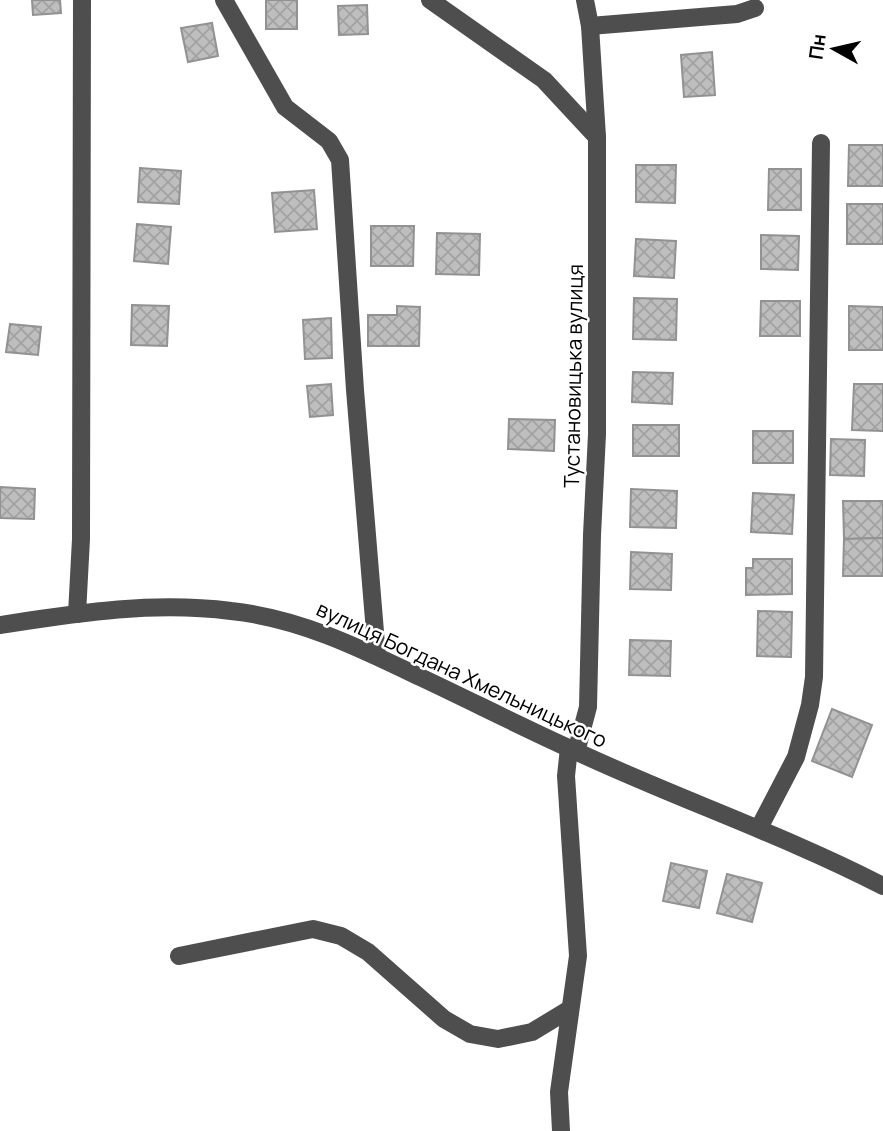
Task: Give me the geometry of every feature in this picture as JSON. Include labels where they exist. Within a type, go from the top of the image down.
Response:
[{"type":"street","points":[[77,614],[81,539],[82,0]]},
{"type":"street","points":[[224,0],[285,107],[329,141],[340,160],[355,390],[377,656]]},
{"type":"street","points":[[430,0],[544,80],[597,137]]},
{"type":"street","name":"Тустановицька вулиця","points":[[561,1131],[559,1092],[578,956],[566,776],[572,750],[589,708],[597,434],[597,137],[590,26],[585,0]]},
{"type":"street","points":[[590,26],[737,14],[755,8]]},
{"type":"street","points":[[758,828],[796,757],[810,705],[814,677],[821,143]]},
{"type":"street","name":"вулиця Богдана Хмельницького","points":[[0,625],[162,606],[233,611],[294,622],[377,656],[572,750],[758,828],[882,884]]},
{"type":"street","points":[[178,956],[313,929],[341,936],[368,952],[444,1019],[470,1034],[498,1039],[532,1032],[570,1009]]},
{"type":"building","points":[[32,0],[60,0],[61,13],[33,15]]},
{"type":"building","points":[[266,0],[297,0],[297,29],[266,29]]},
{"type":"building","points":[[367,5],[368,34],[339,35],[338,6]]},
{"type":"building","points":[[212,23],[218,56],[188,62],[181,28]]},
{"type":"building","points":[[712,52],[715,95],[684,97],[681,55]]},
{"type":"building","points":[[849,145],[883,145],[883,186],[848,186]]},
{"type":"building","points":[[636,165],[676,165],[675,203],[636,202]]},
{"type":"building","points":[[140,168],[181,171],[179,204],[138,202]]},
{"type":"building","points":[[769,169],[801,169],[801,210],[768,210]]},
{"type":"building","points":[[314,190],[317,229],[275,232],[272,193]]},
{"type":"building","points":[[847,204],[883,204],[883,244],[847,244]]},
{"type":"building","points":[[137,224],[171,227],[168,264],[134,261]]},
{"type":"building","points":[[371,226],[414,226],[413,266],[371,266]]},
{"type":"building","points":[[437,233],[480,234],[479,275],[436,274]]},
{"type":"building","points":[[761,235],[799,236],[798,270],[761,269]]},
{"type":"building","points":[[636,239],[676,241],[674,278],[634,276]]},
{"type":"building","points":[[634,298],[677,299],[676,340],[633,339]]},
{"type":"building","points":[[761,301],[800,301],[800,336],[760,336]]},
{"type":"building","points":[[132,305],[169,306],[167,346],[131,345]]},
{"type":"building","points":[[397,306],[420,307],[419,346],[368,346],[368,315],[397,315]]},
{"type":"building","points":[[849,306],[883,307],[883,350],[849,350]]},
{"type":"building","points":[[331,318],[332,358],[305,359],[303,320]]},
{"type":"building","points":[[10,324],[41,327],[38,355],[6,352]]},
{"type":"building","points":[[633,372],[673,373],[672,404],[632,402]]},
{"type":"building","points":[[331,384],[333,415],[310,417],[307,386]]},
{"type":"building","points":[[854,384],[883,384],[883,431],[852,430]]},
{"type":"building","points":[[509,419],[555,420],[554,451],[508,449]]},
{"type":"building","points":[[633,425],[679,425],[679,456],[633,456]]},
{"type":"building","points":[[753,431],[793,431],[793,463],[753,463]]},
{"type":"building","points":[[831,439],[865,440],[864,476],[830,475]]},
{"type":"building","points":[[0,487],[35,489],[34,519],[0,518]]},
{"type":"building","points":[[631,489],[677,491],[676,528],[630,527]]},
{"type":"building","points":[[753,493],[794,495],[792,534],[751,532]]},
{"type":"building","points":[[843,501],[883,501],[883,538],[844,539]]},
{"type":"building","points":[[883,538],[883,576],[843,576],[844,539]]},
{"type":"building","points":[[631,552],[672,554],[671,590],[630,589]]},
{"type":"building","points":[[753,559],[792,559],[792,594],[746,595],[746,568],[753,568]]},
{"type":"building","points":[[758,611],[792,612],[791,657],[757,656]]},
{"type":"building","points":[[630,640],[671,641],[670,676],[629,675]]},
{"type":"building","points":[[832,709],[872,725],[852,777],[812,761]]},
{"type":"building","points":[[671,863],[707,871],[699,908],[663,901]]},
{"type":"building","points":[[727,874],[762,883],[752,922],[717,913]]}]
